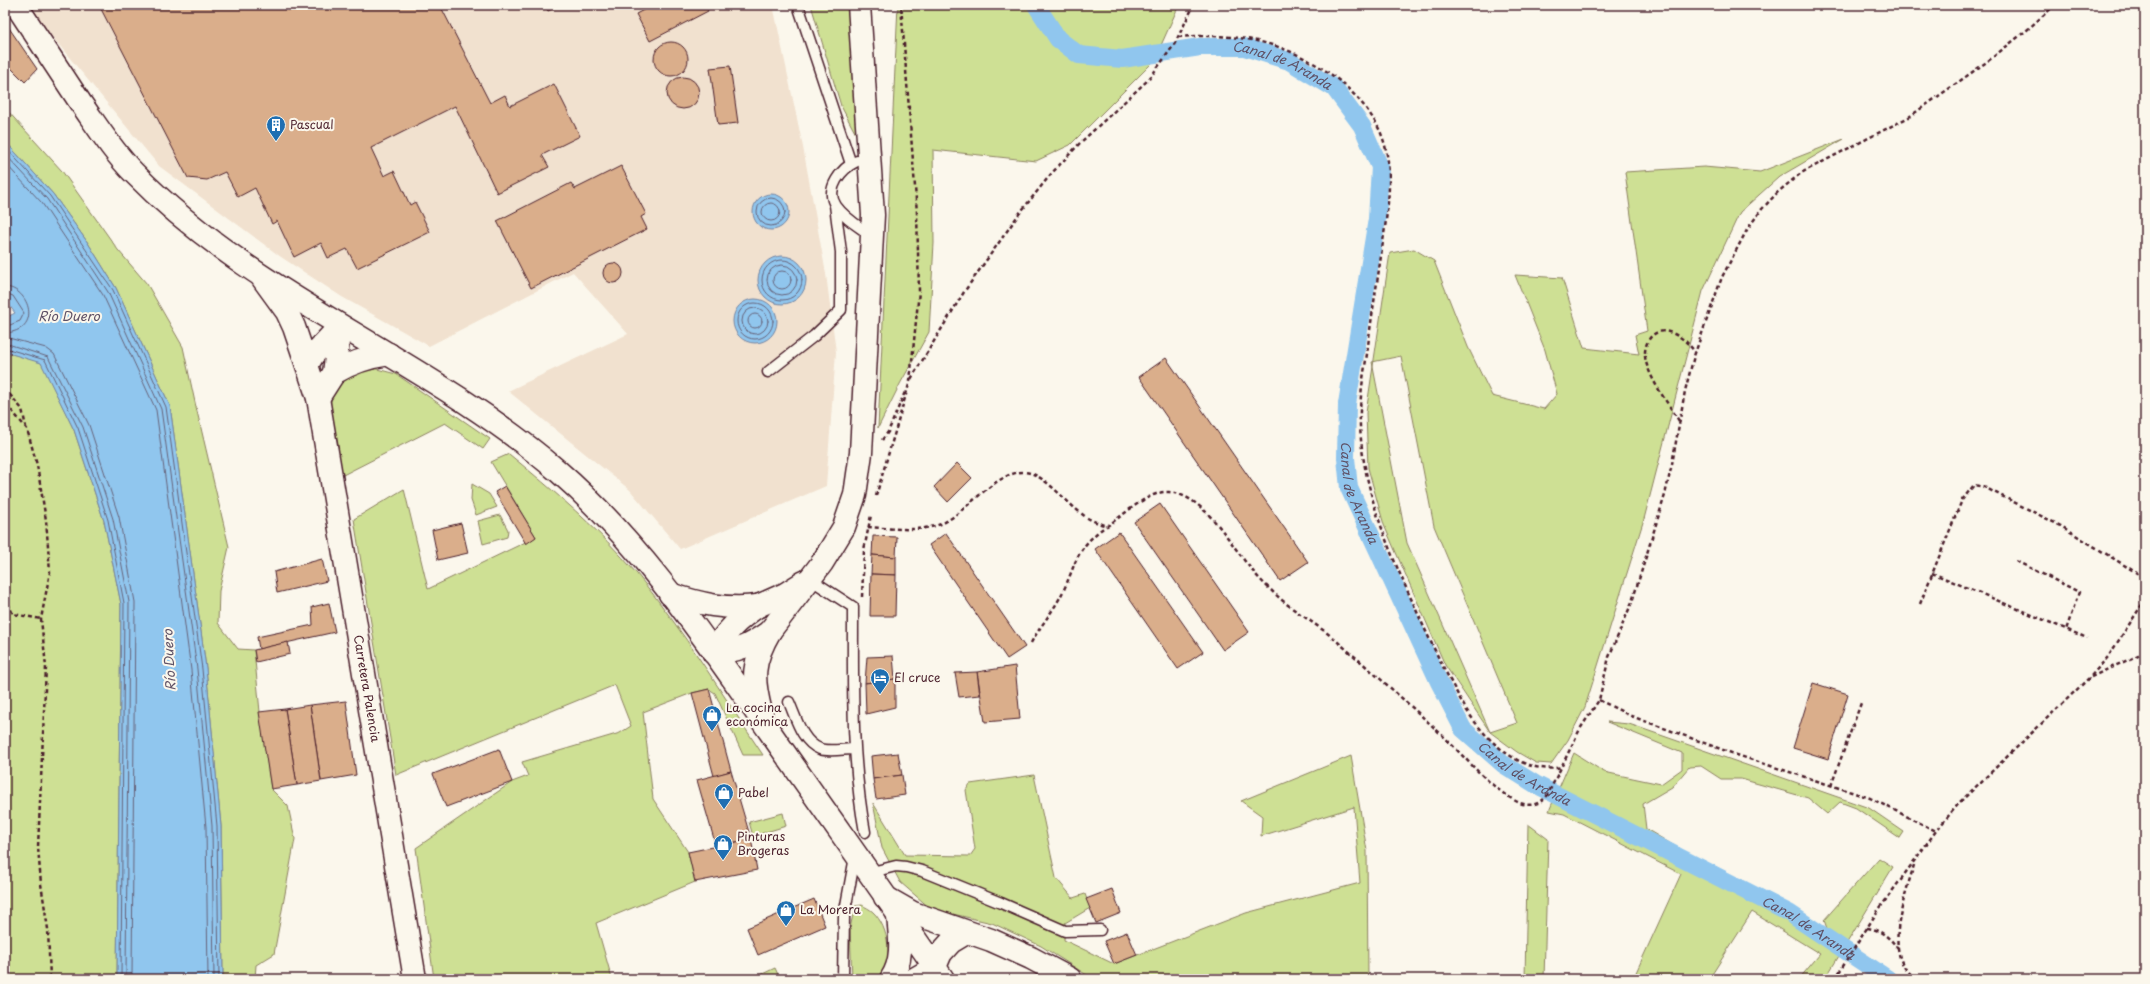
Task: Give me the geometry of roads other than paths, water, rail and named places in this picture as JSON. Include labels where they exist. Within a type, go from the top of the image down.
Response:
[{"type":"main road","points":[[16,5],[107,141],[132,171],[176,212],[263,279],[389,354],[488,416],[561,474],[613,526],[670,594],[714,652],[939,973]]},
{"type":"main road","points":[[764,723],[754,686],[759,650],[770,631],[792,605],[822,563],[844,527],[855,495],[862,453],[873,215],[860,159],[859,5]]},
{"type":"main road","name":"Carretera Palencia","points":[[263,279],[287,312],[318,398],[415,979]]},
{"type":"main road","points":[[307,365],[313,355],[340,326]]},
{"type":"main road","points":[[318,398],[334,373],[340,326]]},
{"type":"main road","points":[[334,373],[347,365],[370,356],[389,354]]},
{"type":"main road","points":[[714,652],[720,641],[735,624],[758,606],[785,594],[810,579]]},
{"type":"main road","points":[[670,594],[713,607],[737,609],[758,606]]},
{"type":"main road","points":[[714,652],[733,651],[751,645],[770,631]]},
{"type":"main road","points":[[885,897],[913,913],[991,940],[1031,958],[1070,979]]},
{"type":"main road","points":[[891,979],[895,972],[901,946],[898,916]]},
{"type":"main road","points":[[939,973],[942,954],[951,942],[966,932]]},
{"type":"main road","points":[[914,979],[939,973]]},
{"type":"lane","points":[[768,372],[814,336],[841,310],[841,252],[832,188],[837,178],[860,159],[798,5]]},
{"type":"lane","points":[[835,205],[847,218],[872,236]]},
{"type":"lane","points":[[810,579],[853,607],[854,749],[858,793],[865,832]]},
{"type":"lane","points":[[789,702],[800,729],[810,742],[820,749],[854,749]]},
{"type":"lane","points":[[844,979],[844,916],[856,855]]},
{"type":"lane","points":[[868,873],[884,868],[906,867],[922,871],[1065,931],[1100,930]]},
{"type":"water","name":"Río Duero","points":[[5,141],[53,194],[88,243],[116,288],[170,406],[206,668],[221,826],[223,979],[117,979],[121,604],[104,521],[74,430],[41,363],[5,352],[5,318],[15,313],[5,300]]},
{"type":"water","points":[[775,194],[784,199],[788,205],[788,219],[784,225],[775,230],[767,230],[758,225],[754,219],[753,208],[758,199],[764,195]]},
{"type":"water","points":[[777,256],[787,256],[796,260],[802,266],[805,271],[805,289],[796,300],[787,304],[777,304],[768,300],[762,294],[758,285],[758,275],[762,266],[768,260]]},
{"type":"water","points":[[755,299],[767,303],[773,309],[777,321],[773,333],[767,339],[755,343],[743,339],[737,333],[733,321],[737,309],[743,303]]},
{"type":"waterway","name":"Canal de Aranda","points":[[1036,5],[1058,39],[1079,55],[1122,59],[1200,47],[1244,47],[1289,61],[1334,88],[1362,126],[1380,167],[1377,219],[1347,404],[1346,458],[1349,488],[1439,682],[1463,729],[1503,764],[1535,784],[1789,913],[1888,979]]},
{"type":"place","name":"Pascual","points":[[276,142]]},
{"type":"place","name":"El cruce","points":[[880,695]]},
{"type":"place","name":"La cocina económica","points":[[712,732]]},
{"type":"place","name":"Pabel","points":[[724,810]]},
{"type":"place","name":"Pinturas Brogeras","points":[[723,861]]},
{"type":"place","name":"La Morera","points":[[786,927]]}]
